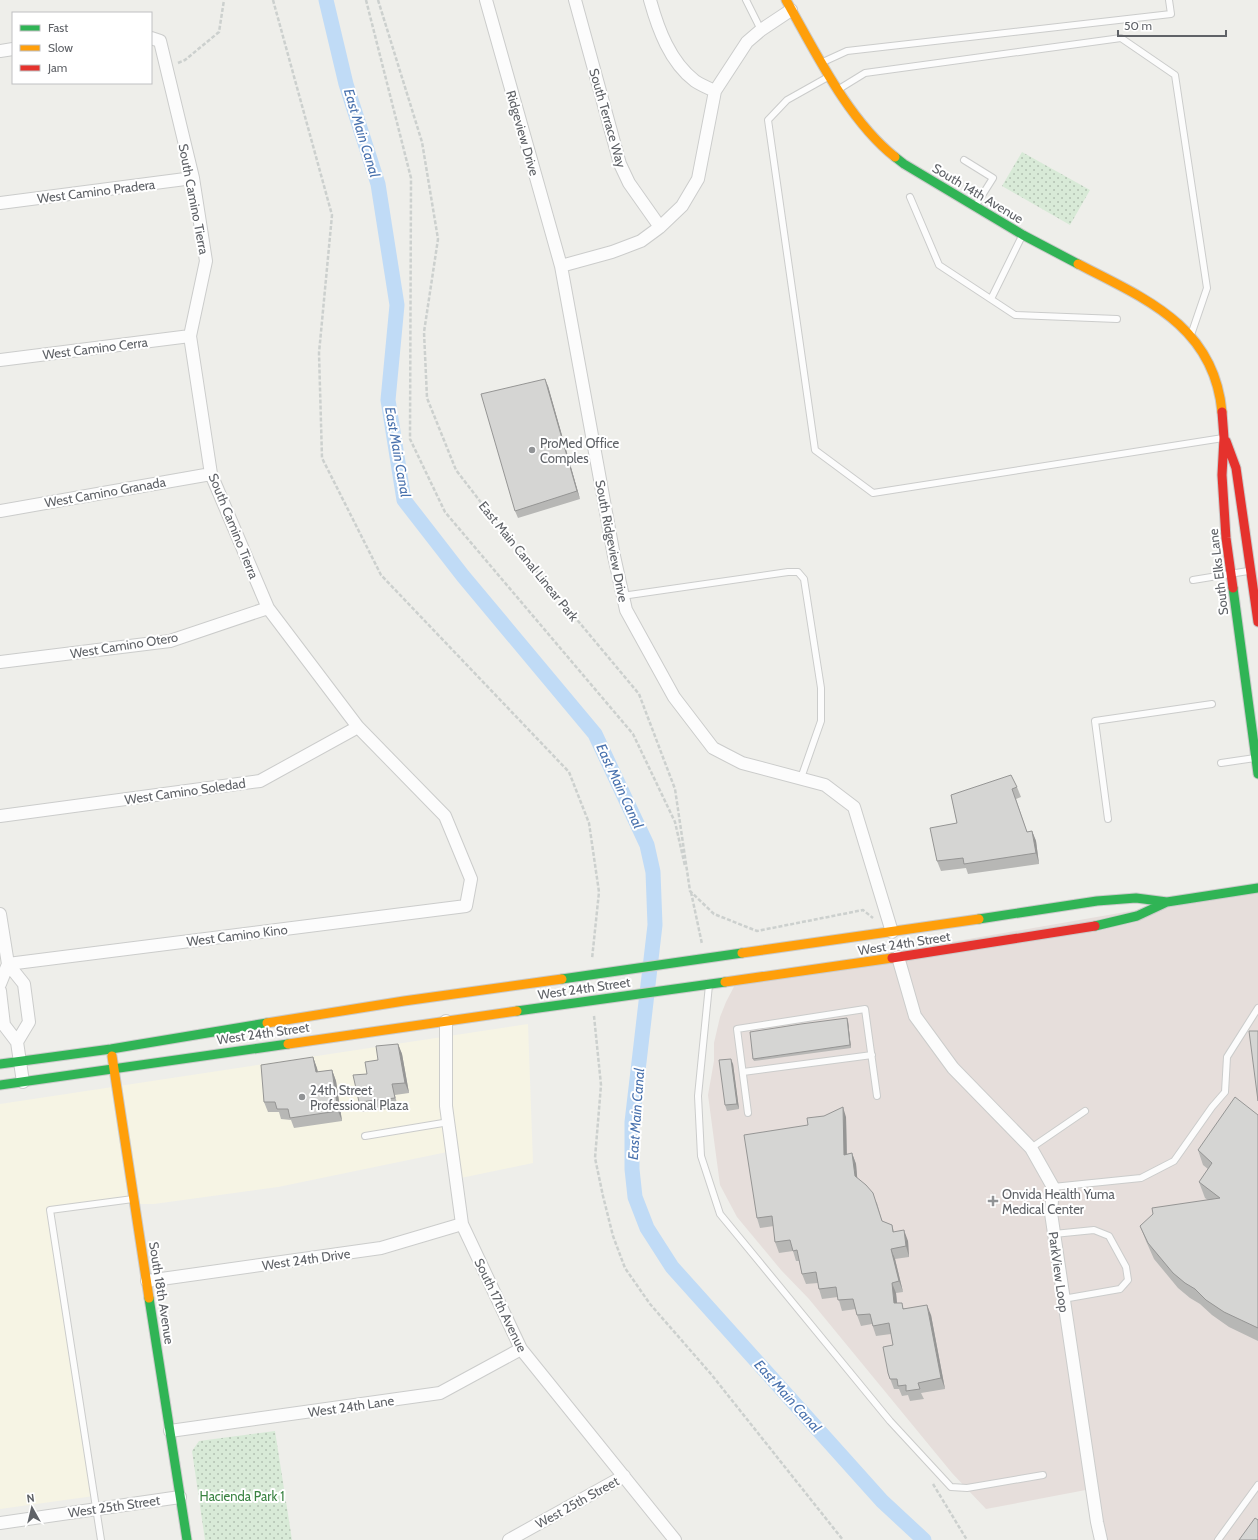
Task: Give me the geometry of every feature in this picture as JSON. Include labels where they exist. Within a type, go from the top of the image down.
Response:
[{"type":"main road","name":"South 14th Avenue","points":[[788,5],[838,90],[858,120],[871,136],[887,151],[904,164],[1023,235],[1144,298],[1169,315],[1191,335],[1205,356]]},
{"type":"main road","name":"South Elks Lane","points":[[1205,356],[1220,393],[1224,438],[1222,475],[1230,574],[1257,757],[1258,774]]},
{"type":"main road","name":"South Elks Lane","points":[[1224,438],[1233,457],[1236,468],[1258,622]]},
{"type":"main road","name":"West 24th Street","points":[[0,1064],[111,1049],[404,1001],[706,958],[893,935],[1097,901],[1136,898],[1167,902],[1258,888]]},
{"type":"main road","name":"West 24th Street","points":[[0,1085],[679,988],[897,954],[1102,925],[1137,916],[1167,902]]},
{"type":"main road","points":[[528,993],[550,981]]},
{"type":"main road","points":[[446,1021],[450,1009]]},
{"type":"main road","name":"South 18th Avenue","points":[[111,1049],[187,1540]]},
{"type":"street","name":"Ridgeview Drive","points":[[486,0],[561,266]]},
{"type":"street","name":"South Terrace Way","points":[[575,0],[620,164],[629,183],[660,227]]},
{"type":"street","points":[[650,0],[658,26],[680,67],[696,81],[715,91]]},
{"type":"street","points":[[561,266],[612,252],[641,241],[660,227],[682,206],[698,179],[715,91],[748,42],[788,5]]},
{"type":"street","name":"South Camino Tierra","points":[[152,38],[160,41],[193,178],[206,261],[190,336],[211,474],[268,608],[358,727],[445,816],[471,879],[466,906]]},
{"type":"street","points":[[0,51],[12,49]]},
{"type":"street","name":"West Camino Pradera","points":[[0,203],[193,178]]},
{"type":"street","name":"South Ridgeview Drive","points":[[561,266],[622,596],[626,610],[674,697],[713,748],[742,763],[825,785],[854,806],[893,935]]},
{"type":"street","name":"West Camino Cerra","points":[[0,360],[190,336]]},
{"type":"street","name":"West Camino Granada","points":[[0,511],[211,474]]},
{"type":"street","name":"West Camino Otero","points":[[0,662],[170,641],[268,608]]},
{"type":"street","name":"West Camino Soledad","points":[[0,816],[260,781],[358,727]]},
{"type":"street","name":"West Camino Kino","points":[[8,964],[466,906]]},
{"type":"street","points":[[0,914],[8,964],[24,984],[29,1022],[17,1042]]},
{"type":"street","points":[[897,954],[915,1016],[953,1068],[1032,1148],[1054,1187]]},
{"type":"street","points":[[0,984],[8,964]]},
{"type":"street","points":[[0,991],[2,1025],[17,1042],[23,1082]]},
{"type":"street","name":"South 17th Avenue","points":[[446,1021],[446,1106],[462,1224],[521,1349],[675,1540]]},
{"type":"street","name":"ParkView Loop","points":[[1054,1187],[1051,1213],[1097,1522],[1101,1540]]},
{"type":"street","name":"West 24th Drive","points":[[147,1281],[381,1248],[462,1224]]},
{"type":"street","name":"West 24th Lane","points":[[170,1431],[440,1393],[521,1349]]},
{"type":"street","name":"West 25th Street","points":[[510,1540],[624,1476]]},
{"type":"street","name":"West 25th Street","points":[[0,1523],[180,1497]]},
{"type":"lane","points":[[746,0],[760,30]]},
{"type":"lane","points":[[822,62],[847,51],[1171,14],[1169,0]]},
{"type":"lane","points":[[838,90],[865,73],[1121,38],[1175,75],[1207,288],[1191,335]]},
{"type":"lane","points":[[830,76],[786,100],[768,120],[815,450],[873,493],[1224,438]]},
{"type":"lane","points":[[964,160],[993,178],[975,207]]},
{"type":"lane","points":[[910,197],[938,265],[1015,314],[1117,319]]},
{"type":"lane","points":[[991,299],[1023,235]]},
{"type":"lane","points":[[1193,580],[1251,570]]},
{"type":"lane","points":[[622,596],[788,572],[798,572],[804,579],[821,688],[821,721],[801,778]]},
{"type":"lane","points":[[1108,819],[1095,721],[1212,704]]},
{"type":"lane","points":[[1221,763],[1257,757]]},
{"type":"lane","points":[[710,983],[698,1096],[701,1156],[720,1214],[890,1421],[951,1487],[968,1488],[1042,1475]]},
{"type":"lane","points":[[1054,1187],[1140,1178],[1174,1161],[1212,1107],[1225,1092],[1226,1058],[1258,1008]]},
{"type":"lane","points":[[748,1113],[736,1028],[865,1009],[877,1096]]},
{"type":"lane","points":[[743,1072],[872,1055]]},
{"type":"lane","points":[[1032,1148],[1085,1111]]},
{"type":"lane","points":[[365,1136],[449,1122]]},
{"type":"lane","points":[[101,1540],[50,1210],[134,1199]]},
{"type":"lane","points":[[1054,1234],[1094,1230],[1109,1236],[1126,1266],[1128,1280],[1120,1290],[1063,1299]]},
{"type":"lane","points":[[1218,1540],[1258,1485]]},
{"type":"path","points":[[166,66],[185,60],[219,32],[224,0]]},
{"type":"path","points":[[272,0],[332,215],[319,353],[322,458],[381,575],[569,772],[589,823],[599,892],[591,974]]},
{"type":"path","points":[[366,0],[411,178],[410,439],[445,512],[633,734],[675,822],[706,958]]},
{"type":"path","name":"East Main Canal Linear Park","points":[[378,0],[422,142],[438,239],[424,332],[427,398],[456,470],[513,543],[639,694],[675,789],[690,891],[714,914],[757,931],[863,910],[875,919]]},
{"type":"path","points":[[592,1000],[601,1085],[595,1158],[613,1236],[624,1268],[650,1304],[711,1374],[842,1540]]},
{"type":"path","points":[[932,1482],[967,1540]]},
{"type":"shaded area","name":"Onvida Health Yuma Medical Center","points":[[1258,889],[1258,1540],[1102,1540],[1091,1489],[986,1509],[952,1473],[809,1299],[781,1270],[737,1217],[720,1185],[708,1095],[714,1061],[714,1043],[720,1017],[726,1002],[738,979]]},
{"type":"shaded area","points":[[528,1024],[533,1163],[456,1179],[452,1151],[278,1187],[154,1204],[118,1204],[50,1214],[94,1496],[0,1509],[0,1104]]},
{"type":"green space","points":[[1022,152],[1090,190],[1070,225],[1002,186]]},
{"type":"green space","name":"Hacienda Park 1","points":[[275,1431],[292,1540],[205,1540],[192,1451],[199,1441]]},
{"type":"building","name":"ProMed Office Comples","points":[[545,379],[577,491],[515,511],[481,394]]},
{"type":"building","points":[[1011,775],[1017,787],[1012,789],[1027,832],[1032,831],[1036,853],[964,864],[963,858],[937,861],[930,828],[957,823],[951,795]]},
{"type":"building","points":[[847,1018],[850,1045],[753,1059],[750,1032]]},
{"type":"building","points":[[1249,1031],[1258,1031],[1258,1101]]},
{"type":"building","points":[[398,1044],[405,1083],[392,1084],[395,1098],[359,1102],[353,1075],[367,1074],[365,1062],[378,1060],[376,1046]]},
{"type":"building","name":"24th Street Professional Plaza","points":[[313,1057],[316,1072],[332,1070],[338,1111],[290,1118],[288,1109],[277,1109],[275,1102],[264,1102],[261,1065]]},
{"type":"building","points":[[731,1059],[737,1104],[725,1105],[719,1060]]},
{"type":"building","points":[[1235,1097],[1258,1115],[1258,1328],[1224,1312],[1206,1300],[1195,1289],[1173,1273],[1148,1243],[1140,1226],[1153,1214],[1152,1208],[1220,1198],[1199,1182],[1212,1163],[1198,1150]]},
{"type":"building","points":[[843,1107],[844,1155],[852,1153],[855,1176],[873,1193],[882,1221],[892,1225],[893,1232],[904,1230],[906,1246],[891,1249],[899,1281],[892,1283],[894,1303],[902,1303],[903,1309],[927,1305],[941,1378],[918,1383],[920,1389],[906,1391],[906,1385],[898,1386],[897,1379],[890,1379],[883,1347],[893,1345],[889,1323],[873,1326],[870,1314],[857,1315],[853,1299],[838,1300],[836,1287],[819,1289],[816,1272],[802,1274],[797,1250],[793,1251],[790,1240],[775,1242],[772,1216],[757,1218],[744,1135],[808,1125],[807,1118],[824,1116]]},
{"type":"building","points":[[1255,1518],[1258,1520],[1258,1540],[1239,1540]]},
{"type":"waterway","name":"East Main Canal","points":[[326,0],[346,84],[378,184],[397,305],[388,400],[404,500],[463,576],[595,734],[647,845],[653,872],[655,925],[632,1122],[632,1169],[635,1197],[647,1228],[672,1267],[882,1501],[924,1540]]},
{"type":"traffic: fast","points":[[895,157],[904,164],[1023,235],[1078,264]]},
{"type":"traffic: fast","points":[[1233,588],[1258,774]]},
{"type":"traffic: fast","points":[[1095,926],[1137,916],[1167,902],[1258,888]]},
{"type":"traffic: fast","points":[[979,919],[1097,901],[1136,898],[1167,902]]},
{"type":"traffic: fast","points":[[562,979],[742,953]]},
{"type":"traffic: fast","points":[[517,1011],[725,982]]},
{"type":"traffic: fast","points":[[0,1064],[111,1049],[267,1023]]},
{"type":"traffic: fast","points":[[0,1085],[288,1044]]},
{"type":"traffic: fast","points":[[149,1298],[187,1540]]},
{"type":"traffic: slow","points":[[786,0],[821,62],[848,105],[878,142],[895,157]]},
{"type":"traffic: slow","points":[[1078,264],[1128,290],[1151,304],[1172,319],[1191,337],[1206,358],[1216,382],[1222,412]]},
{"type":"traffic: slow","points":[[742,953],[979,919]]},
{"type":"traffic: slow","points":[[725,982],[892,958]]},
{"type":"traffic: slow","points":[[267,1023],[404,1001],[562,979]]},
{"type":"traffic: slow","points":[[288,1044],[517,1011]]},
{"type":"traffic: slow","points":[[112,1056],[149,1298]]},
{"type":"traffic: jam","points":[[1222,412],[1224,438],[1222,475],[1226,538],[1233,588]]},
{"type":"traffic: jam","points":[[1226,441],[1236,468],[1258,622]]},
{"type":"traffic: jam","points":[[892,958],[1095,926]]},
{"type":"place","name":"ProMed Office Comples","points":[[532,450]]},
{"type":"place","name":"24th Street Professional Plaza","points":[[302,1097]]},
{"type":"place","name":"Onvida Health Yuma Medical Center","points":[[993,1201]]}]
